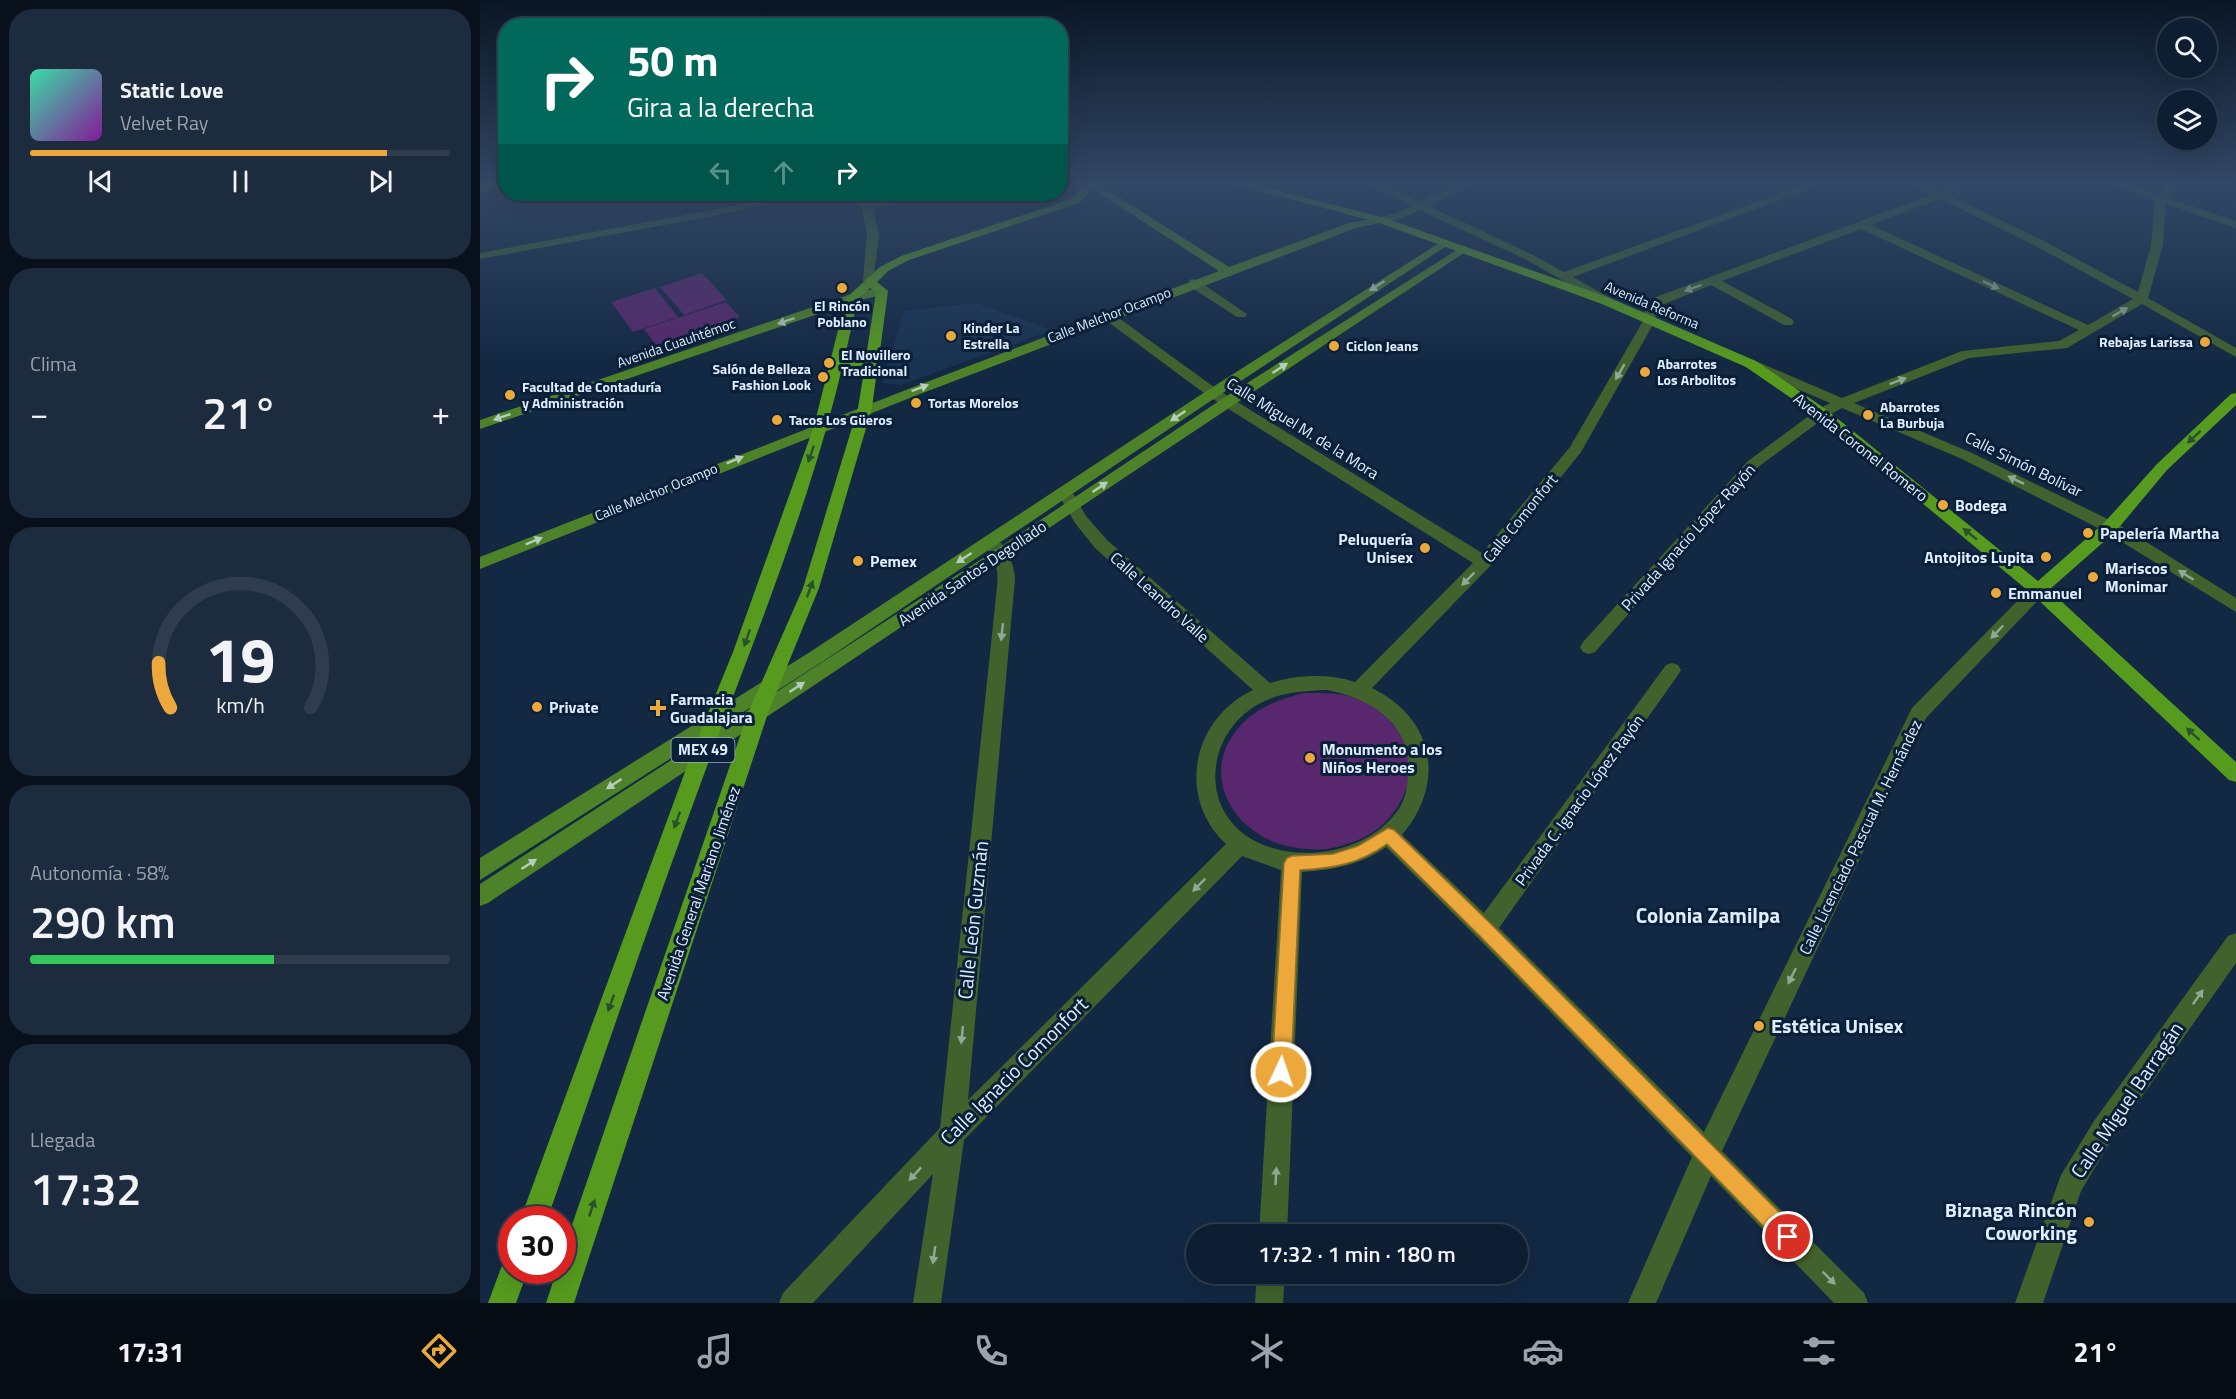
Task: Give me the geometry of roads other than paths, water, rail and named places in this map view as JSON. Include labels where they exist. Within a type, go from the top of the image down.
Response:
[{"type":"main road","points":[[875,286],[884,270],[905,258],[946,243]]},
{"type":"main road","points":[[1181,243],[1227,272]]},
{"type":"main road","name":"Calle Melchor Ocampo","points":[[480,563],[865,408],[1305,243]]},
{"type":"main road","name":"Avenida Reforma","points":[[1444,243],[1606,301],[1751,364]]},
{"type":"main road","name":"Avenida Santos Degollado","points":[[480,896],[758,713],[996,547],[1444,243]]},
{"type":"main road","name":"Avenida Santos Degollado","points":[[1220,397],[1463,249]]},
{"type":"main road","name":"MEX 49","points":[[537,1206],[821,426],[834,364],[852,298],[875,286]]},
{"type":"main road","name":"Avenida General Mariano Jiménez","points":[[560,1303],[758,713],[811,588],[865,408],[874,360],[875,286]]},
{"type":"main road","name":"Avenida Cuauhtémoc","points":[[480,425],[852,298]]},
{"type":"main road","points":[[834,364],[874,360]]},
{"type":"main road","name":"Avenida Coronel Romero","points":[[1751,364],[1822,413],[2038,590],[2236,774]]},
{"type":"main road","name":"Calle Licenciado Pascual M. Hernández","points":[[2038,590],[2110,527],[2162,467],[2236,396]]},
{"type":"main road","name":"Avenida Santos Degollado","points":[[480,870],[716,719],[996,547]]},
{"type":"main road","points":[[502,1303],[509,1284]]},
{"type":"street","points":[[480,256],[551,243]]},
{"type":"street","name":"Avenida General Mariano Jiménez","points":[[873,243],[875,286]]},
{"type":"street","points":[[1499,243],[1565,276],[1606,301]]},
{"type":"street","points":[[1565,276],[1656,243]]},
{"type":"street","points":[[1649,321],[1648,313],[1660,300],[1814,243]]},
{"type":"street","points":[[1900,243],[2089,330]]},
{"type":"street","points":[[2040,243],[2236,353]]},
{"type":"street","points":[[2142,299],[2157,243]]},
{"type":"street","points":[[1713,280],[1788,322]]},
{"type":"street","points":[[1194,283],[1241,314]]},
{"type":"street","name":"Privada Ignacio López Rayón","points":[[1589,647],[1753,464],[1822,413],[1843,402],[1967,354],[2062,345],[2142,299]]},
{"type":"street","name":"Calle Miguel M. de la Mora","points":[[1108,316],[1220,397],[1484,562]]},
{"type":"street","name":"Calle Comonfort","points":[[1359,690],[1484,562],[1576,448],[1649,321]]},
{"type":"street","name":"Calle Simón Bolívar","points":[[1751,364],[1967,456],[2110,527],[2236,606]]},
{"type":"street","name":"Calle Leandro Valle","points":[[1068,499],[1088,531],[1101,544],[1267,692]]},
{"type":"street","name":"Calle León Guzmán","points":[[927,1303],[952,1134],[1005,596],[1007,568],[996,547]]},
{"type":"street","name":"Calle Licenciado Pascual M. Hernández","points":[[1642,1303],[1707,1154],[1919,713],[2038,590]]},
{"type":"street","name":"Privada C. Ignacio López Rayón","points":[[1485,929],[1672,670]]},
{"type":"street","points":[[1327,683],[1359,690],[1384,704],[1405,723],[1417,748],[1420,778],[1410,808],[1388,835],[1363,851],[1333,861],[1292,863],[1268,857],[1240,844],[1227,833],[1213,814],[1205,794],[1203,765],[1213,738],[1226,720],[1243,705],[1267,692],[1294,684],[1327,683]]},
{"type":"street","points":[[1388,835],[1485,929],[1854,1303]]},
{"type":"street","name":"Calle Ignacio Comonfort","points":[[793,1303],[952,1134],[1240,844]]},
{"type":"street","points":[[1274,1224],[1292,863]]},
{"type":"street","name":"Calle Miguel Barragán","points":[[2030,1303],[2070,1184],[2103,1130],[2236,944]]},
{"type":"street","points":[[1269,1303],[1270,1284]]},
{"type":"place","name":"El Rincón Poblano","points":[[842,288]]},
{"type":"place","name":"Kinder La Estrella","points":[[951,336]]},
{"type":"place","name":"Rebajas Larissa","points":[[2205,342]]},
{"type":"place","name":"Ciclon Jeans","points":[[1334,346]]},
{"type":"place","name":"El Novillero Tradicional","points":[[829,363]]},
{"type":"place","name":"Abarrotes Los Arbolitos","points":[[1645,372]]},
{"type":"place","name":"Salón de Belleza Fashion Look","points":[[823,377]]},
{"type":"place","name":"Facultad de Contaduría y Administración","points":[[510,395]]},
{"type":"place","name":"Tortas Morelos","points":[[916,403]]},
{"type":"place","name":"Abarrotes La Burbuja","points":[[1868,415]]},
{"type":"place","name":"Tacos Los Güeros","points":[[777,420]]},
{"type":"place","name":"Bodega","points":[[1943,505]]},
{"type":"place","name":"Papelería Martha","points":[[2088,533]]},
{"type":"place","name":"Peluquería Unisex","points":[[1425,548]]},
{"type":"place","name":"Antojitos Lupita","points":[[2046,557]]},
{"type":"place","name":"Pemex","points":[[858,561]]},
{"type":"place","name":"Mariscos Monimar","points":[[2093,577]]},
{"type":"place","name":"Emmanuel","points":[[1996,593]]},
{"type":"place","name":"Private","points":[[537,707]]},
{"type":"place","name":"Farmacia Guadalajara","points":[[658,708]]},
{"type":"place","name":"Monumento a los Niños Heroes","points":[[1310,758]]},
{"type":"place","name":"Estética Unisex","points":[[1759,1026]]},
{"type":"place","name":"Biznaga Rincón Coworking","points":[[2089,1222]]},
{"type":"district","name":"Colonia Zamilpa","points":[[1708,916]]}]
